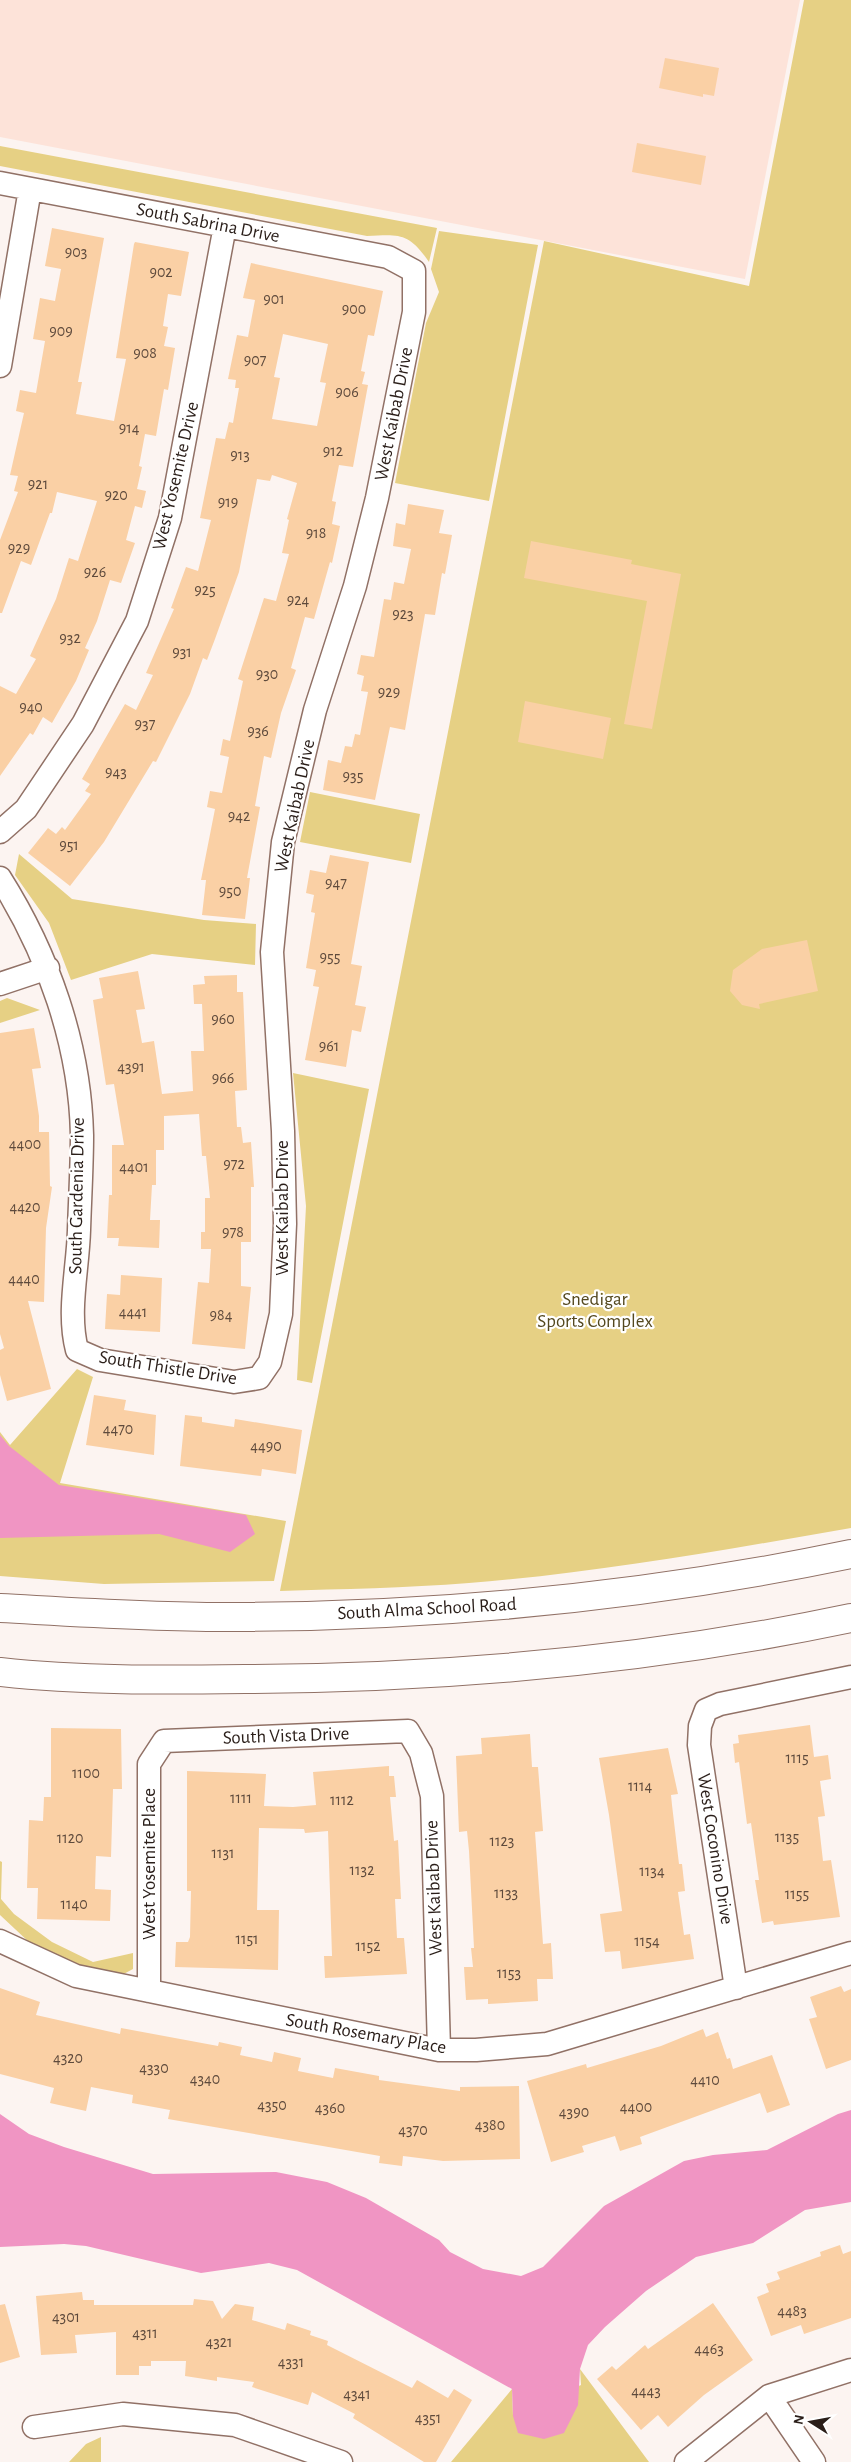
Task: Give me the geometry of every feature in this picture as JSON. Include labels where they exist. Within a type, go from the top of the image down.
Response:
[{"type":"main road","name":"South Alma School Road","points":[[0,1608],[68,1613],[222,1617],[412,1612],[543,1602],[672,1586],[851,1554]]},
{"type":"main road","points":[[0,1672],[198,1680],[327,1679],[435,1674],[538,1665],[669,1650],[851,1618]]},
{"type":"street","name":"South Sabrina Drive","points":[[0,183],[388,257],[414,271]]},
{"type":"street","points":[[0,366],[30,188]]},
{"type":"street","name":"West Yosemite Drive","points":[[0,832],[26,809],[83,724],[137,621],[170,518],[225,226]]},
{"type":"street","name":"West Kaibab Drive","points":[[259,1378],[270,1362],[281,1314],[285,1224],[272,952],[283,842],[315,710],[355,586],[377,498],[414,312],[414,271]]},
{"type":"street","name":"South Gardenia Drive","points":[[0,878],[15,901],[48,968],[74,1055],[82,1134],[79,1237],[72,1331],[77,1350]]},
{"type":"street","points":[[0,984],[48,968]]},
{"type":"street","name":"South Thistle Drive","points":[[77,1350],[100,1360],[234,1382],[259,1378]]},
{"type":"street","name":"West Coconino Drive","points":[[736,1988],[699,1745],[700,1726],[706,1710],[720,1704],[851,1678]]},
{"type":"street","name":"West Kaibab Drive","points":[[408,1732],[421,1753],[432,1796],[439,2050]]},
{"type":"street","name":"South Vista Drive","points":[[164,1741],[408,1732]]},
{"type":"street","name":"West Yosemite Place","points":[[149,1991],[149,1764],[164,1741]]},
{"type":"street","name":"South Rosemary Place","points":[[0,1941],[76,1976],[439,2050],[476,2050],[547,2044],[851,1953]]},
{"type":"street","points":[[686,2462],[769,2396],[851,2370]]},
{"type":"street","points":[[769,2396],[814,2462]]},
{"type":"street","points":[[34,2427],[122,2414],[236,2425],[340,2462]]},
{"type":"shaded area","points":[[0,0],[800,0],[745,279],[0,137]]},
{"type":"shaded area","points":[[0,1435],[9,1446],[59,1485],[246,1515],[255,1534],[230,1552],[159,1534],[0,1538]]},
{"type":"shaded area","points":[[851,2110],[851,2202],[805,2210],[753,2243],[696,2257],[646,2291],[605,2327],[588,2345],[580,2369],[578,2405],[564,2433],[544,2439],[518,2433],[513,2416],[512,2389],[297,2270],[269,2263],[201,2273],[86,2246],[64,2244],[0,2247],[0,2114],[29,2134],[64,2147],[153,2174],[276,2172],[327,2182],[366,2198],[439,2240],[450,2252],[483,2269],[521,2276],[543,2267],[604,2206],[684,2161],[713,2155],[767,2150],[838,2114]]},
{"type":"green space","name":"Snedigar Sports Complex","points":[[804,0],[851,0],[851,1528],[660,1560],[517,1579],[422,1586],[280,1591],[544,241],[749,286]]},
{"type":"green space","points":[[0,146],[437,228],[429,262],[416,245],[403,237],[388,235],[367,236],[0,166]]},
{"type":"green space","points":[[439,231],[538,245],[489,501],[395,483],[426,323],[439,292],[431,269]]},
{"type":"green space","points":[[310,792],[420,814],[411,863],[300,842]]},
{"type":"green space","points":[[19,854],[72,899],[204,920],[256,924],[255,965],[152,954],[71,980],[49,923],[15,875]]},
{"type":"green space","points":[[7,998],[40,1010],[0,1023],[0,1001]]},
{"type":"green space","points":[[293,1073],[369,1089],[312,1383],[297,1380],[306,1206]]},
{"type":"green space","points":[[77,1369],[93,1377],[60,1483],[286,1521],[274,1581],[104,1584],[0,1576],[0,1432],[10,1445]]},
{"type":"green space","points":[[0,1861],[2,1862],[1,1899],[14,1914],[52,1942],[93,1962],[133,1953],[133,1969],[118,1977],[82,1969],[30,1943],[0,1915]]},
{"type":"green space","points":[[580,2369],[649,2462],[451,2462],[512,2389],[513,2416],[581,2385]]},
{"type":"green space","points":[[101,2437],[101,2462],[69,2462],[86,2444]]},
{"type":"building","points":[[665,58],[719,68],[714,96],[703,94],[703,97],[659,88]]},
{"type":"building","points":[[637,143],[706,156],[701,185],[632,172]]},
{"type":"building","points":[[52,228],[104,238],[78,382],[82,382],[76,414],[114,421],[126,359],[116,358],[134,244],[135,242],[189,252],[181,296],[168,294],[163,326],[168,327],[164,346],[175,348],[168,390],[164,389],[156,436],[145,434],[139,466],[142,467],[137,489],[146,491],[142,508],[135,506],[126,540],[135,543],[121,583],[110,580],[97,621],[85,648],[89,650],[76,681],[52,723],[43,717],[33,735],[30,733],[0,776],[0,686],[16,694],[36,659],[30,656],[56,599],[69,558],[78,561],[97,501],[57,492],[52,513],[50,513],[31,565],[21,561],[2,613],[0,613],[0,540],[18,492],[14,491],[18,476],[10,475],[24,413],[16,411],[20,390],[36,393],[45,341],[33,339],[40,298],[55,301],[61,269],[45,266]]},
{"type":"building","points":[[251,263],[383,291],[374,336],[368,335],[361,371],[365,372],[362,384],[368,385],[353,467],[339,465],[332,501],[336,502],[332,524],[340,526],[332,563],[330,562],[314,619],[305,617],[291,668],[296,670],[281,713],[271,758],[264,756],[255,806],[260,807],[247,878],[250,878],[245,919],[202,915],[206,880],[201,880],[215,809],[207,807],[210,791],[222,793],[229,757],[220,755],[223,739],[230,741],[243,681],[238,679],[264,598],[276,601],[289,554],[282,553],[289,520],[287,519],[297,483],[272,475],[270,481],[257,479],[239,572],[207,660],[203,658],[190,694],[156,762],[153,761],[104,842],[70,886],[28,853],[48,828],[56,834],[62,827],[65,830],[91,794],[85,791],[90,784],[82,779],[125,704],[136,710],[153,675],[146,673],[174,609],[171,608],[186,567],[198,571],[211,520],[200,518],[216,438],[225,439],[229,422],[233,423],[239,388],[235,388],[236,380],[228,379],[237,335],[248,337],[255,300],[243,298]],"holes":[[[283,334],[328,344],[320,382],[326,383],[317,426],[272,419],[280,378],[274,377]]]},
{"type":"building","points":[[408,504],[444,510],[439,533],[452,535],[445,574],[442,573],[435,615],[425,614],[405,730],[390,727],[375,800],[323,790],[328,760],[341,763],[345,746],[352,747],[355,734],[360,735],[368,692],[361,691],[364,676],[357,674],[361,655],[374,657],[384,599],[391,600],[394,582],[404,584],[411,549],[393,546],[396,523],[405,525]]},
{"type":"building","points":[[531,541],[632,560],[631,564],[681,574],[652,729],[624,724],[647,601],[524,578]]},
{"type":"building","points":[[525,701],[611,718],[603,759],[518,742]]},
{"type":"building","points":[[330,855],[369,862],[351,964],[362,966],[355,1005],[366,1007],[361,1032],[352,1030],[346,1067],[305,1060],[319,987],[313,986],[316,970],[306,968],[315,913],[311,912],[314,895],[306,893],[310,870],[326,873]]},
{"type":"building","points":[[807,940],[818,991],[759,1004],[760,1009],[742,1005],[730,991],[733,970],[762,949]]},
{"type":"building","points":[[138,971],[145,1009],[136,1010],[142,1043],[154,1041],[162,1094],[193,1091],[191,1051],[204,1051],[202,1004],[194,1004],[193,985],[205,984],[204,976],[237,975],[237,992],[243,992],[247,1090],[235,1091],[237,1127],[241,1127],[243,1143],[251,1142],[254,1187],[251,1187],[251,1242],[241,1242],[241,1286],[251,1287],[245,1349],[192,1344],[198,1282],[209,1283],[211,1249],[201,1249],[201,1232],[205,1232],[205,1198],[210,1198],[206,1156],[202,1156],[199,1114],[164,1116],[164,1150],[156,1150],[156,1185],[152,1185],[150,1220],[160,1220],[159,1248],[118,1246],[119,1238],[107,1238],[109,1195],[112,1195],[112,1145],[124,1145],[114,1084],[106,1085],[93,1000],[103,998],[99,978]]},
{"type":"building","points":[[34,1028],[41,1068],[32,1069],[39,1116],[39,1132],[49,1132],[50,1186],[52,1187],[46,1228],[44,1302],[28,1301],[51,1389],[7,1401],[0,1375],[0,1350],[4,1348],[0,1334],[0,1033]]},
{"type":"building","points":[[121,1275],[162,1278],[160,1332],[105,1329],[107,1294],[120,1295]]},
{"type":"building","points":[[94,1395],[126,1400],[124,1410],[156,1415],[154,1455],[86,1445]]},
{"type":"building","points":[[185,1415],[202,1417],[202,1422],[234,1427],[235,1419],[302,1430],[296,1474],[262,1469],[261,1476],[180,1466]]},
{"type":"building","points":[[810,1725],[814,1757],[828,1755],[831,1779],[820,1781],[825,1816],[818,1817],[823,1861],[831,1860],[840,1917],[774,1925],[773,1921],[762,1923],[755,1880],[759,1880],[751,1823],[747,1824],[739,1762],[735,1763],[733,1744],[739,1743],[738,1735]]},
{"type":"building","points":[[51,1728],[121,1729],[122,1789],[113,1789],[111,1857],[96,1856],[95,1889],[111,1890],[110,1921],[37,1919],[38,1888],[27,1888],[29,1820],[43,1821],[44,1797],[51,1797]]},
{"type":"building","points":[[530,1734],[532,1767],[538,1767],[543,1831],[535,1832],[543,1944],[551,1943],[553,1979],[537,1979],[538,2001],[488,2004],[488,1999],[466,2000],[464,1967],[473,1967],[471,1948],[474,1948],[467,1831],[459,1832],[456,1756],[482,1754],[481,1738]]},
{"type":"building","points":[[668,1748],[678,1794],[671,1795],[679,1864],[682,1864],[685,1891],[678,1892],[684,1935],[690,1934],[694,1959],[622,1969],[620,1951],[605,1952],[600,1914],[622,1911],[599,1758]]},
{"type":"building","points":[[389,1766],[389,1776],[394,1776],[396,1797],[390,1797],[394,1841],[398,1840],[401,1899],[395,1899],[397,1938],[404,1938],[407,1974],[325,1978],[324,1956],[332,1956],[328,1831],[305,1833],[304,1829],[259,1828],[257,1910],[279,1910],[278,1970],[175,1967],[176,1942],[188,1942],[190,1937],[191,1891],[187,1891],[187,1771],[266,1774],[264,1806],[293,1807],[316,1805],[313,1772]]},
{"type":"building","points":[[841,1986],[844,1992],[851,1989],[851,2060],[826,2069],[809,2019],[817,2017],[810,1997]]},
{"type":"building","points":[[0,1988],[40,2002],[36,2015],[120,2034],[121,2028],[218,2046],[219,2042],[242,2047],[240,2055],[272,2062],[274,2052],[301,2058],[298,2071],[333,2078],[335,2068],[379,2076],[379,2080],[460,2091],[460,2087],[519,2086],[520,2159],[443,2161],[403,2156],[402,2166],[379,2163],[380,2156],[168,2119],[170,2110],[132,2103],[133,2095],[91,2087],[86,2111],[50,2103],[54,2088],[0,2074]]},
{"type":"building","points":[[703,2029],[706,2037],[718,2032],[727,2059],[730,2058],[733,2069],[772,2055],[790,2105],[767,2113],[760,2093],[640,2137],[642,2144],[620,2151],[615,2136],[582,2146],[584,2152],[551,2162],[527,2081],[586,2064],[587,2068],[661,2046]]},
{"type":"building","points":[[840,2245],[843,2254],[851,2251],[851,2318],[804,2334],[801,2325],[771,2336],[757,2297],[769,2292],[766,2284],[780,2279],[777,2272],[821,2256],[820,2252]]},
{"type":"building","points":[[82,2292],[83,2300],[94,2300],[94,2305],[193,2305],[194,2299],[213,2301],[222,2319],[235,2304],[254,2307],[252,2320],[285,2330],[287,2323],[311,2331],[310,2335],[328,2341],[327,2345],[412,2388],[417,2380],[448,2398],[454,2389],[472,2400],[436,2462],[424,2462],[353,2418],[355,2414],[312,2392],[308,2405],[252,2387],[254,2382],[217,2377],[217,2381],[185,2376],[186,2361],[151,2361],[151,2366],[139,2366],[139,2375],[116,2375],[116,2332],[75,2335],[77,2353],[41,2355],[36,2296]]},
{"type":"building","points":[[713,2303],[753,2360],[704,2395],[668,2427],[658,2415],[641,2430],[597,2379],[612,2366],[616,2370],[645,2345],[648,2349]]},
{"type":"building","points":[[5,2304],[20,2357],[0,2363],[0,2305]]}]
